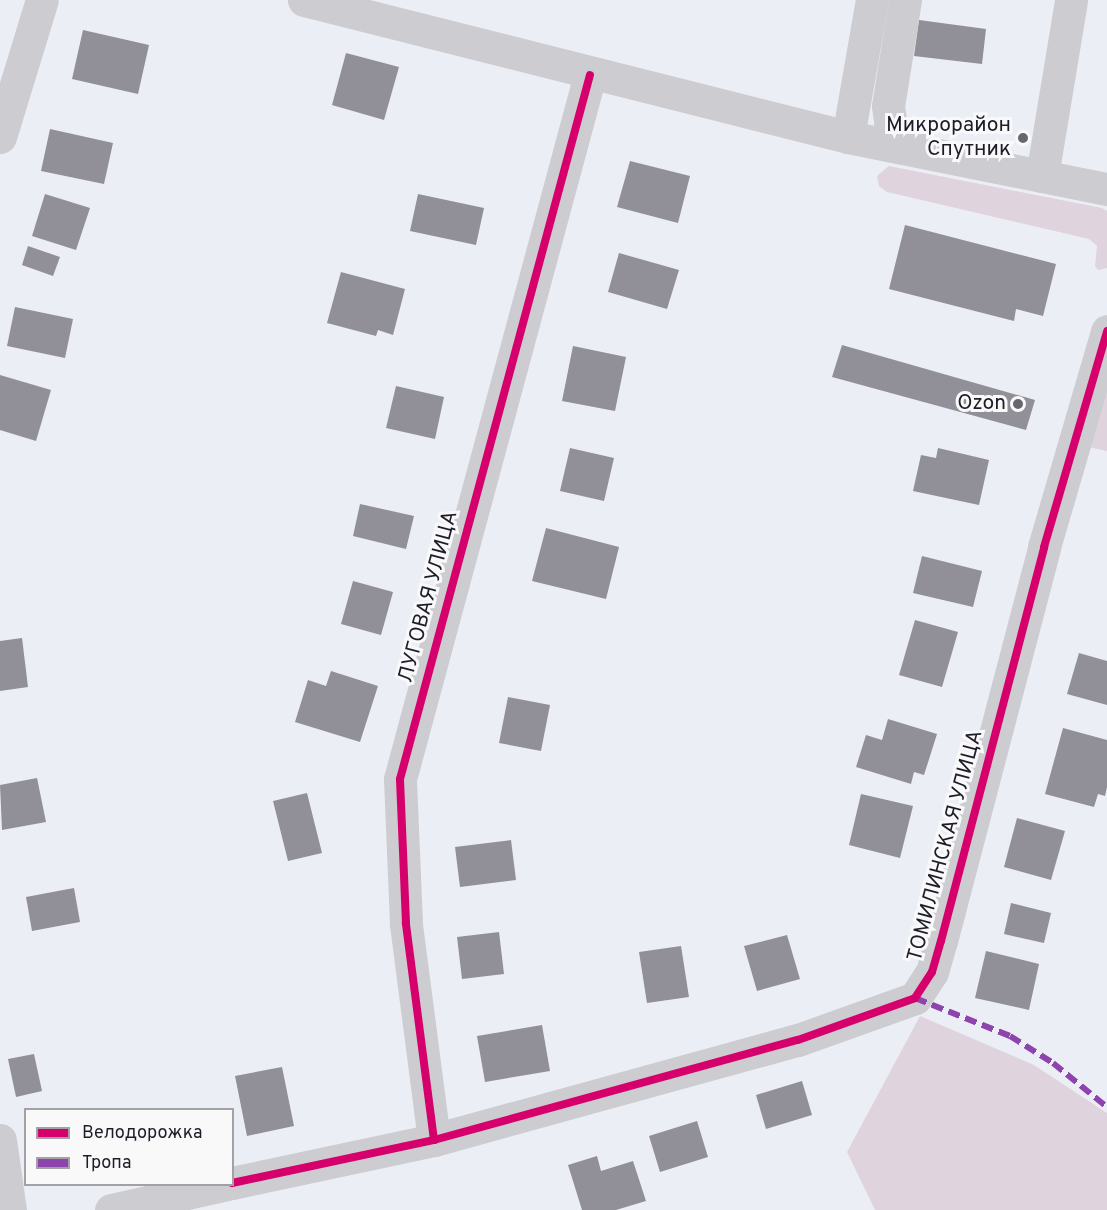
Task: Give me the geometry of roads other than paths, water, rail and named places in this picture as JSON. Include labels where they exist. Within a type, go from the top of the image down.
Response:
[{"type":"street","points":[[0,137],[42,0]]},
{"type":"street","points":[[304,0],[590,75],[857,139],[1107,189]]},
{"type":"street","points":[[857,139],[872,0]]},
{"type":"street","points":[[857,139],[890,0]]},
{"type":"street","points":[[905,0],[888,106],[890,121],[897,134],[923,153]]},
{"type":"street","points":[[1042,176],[1071,0]]},
{"type":"street","name":"ЛУГОВАЯ УЛИЦА","points":[[434,1140],[406,923],[400,779],[590,75]]},
{"type":"street","name":"ТОМИЛИНСКАЯ УЛИЦА","points":[[234,1183],[434,1140],[798,1040],[915,998],[932,972],[941,941],[1044,547],[1107,331]]},
{"type":"street","points":[[0,1140],[10,1210]]},
{"type":"street","points":[[111,1210],[222,1186]]},
{"type":"place","name":"Микрорайон Спутник","points":[[1023,138]]},
{"type":"place","name":"Ozon","points":[[1018,404]]}]
